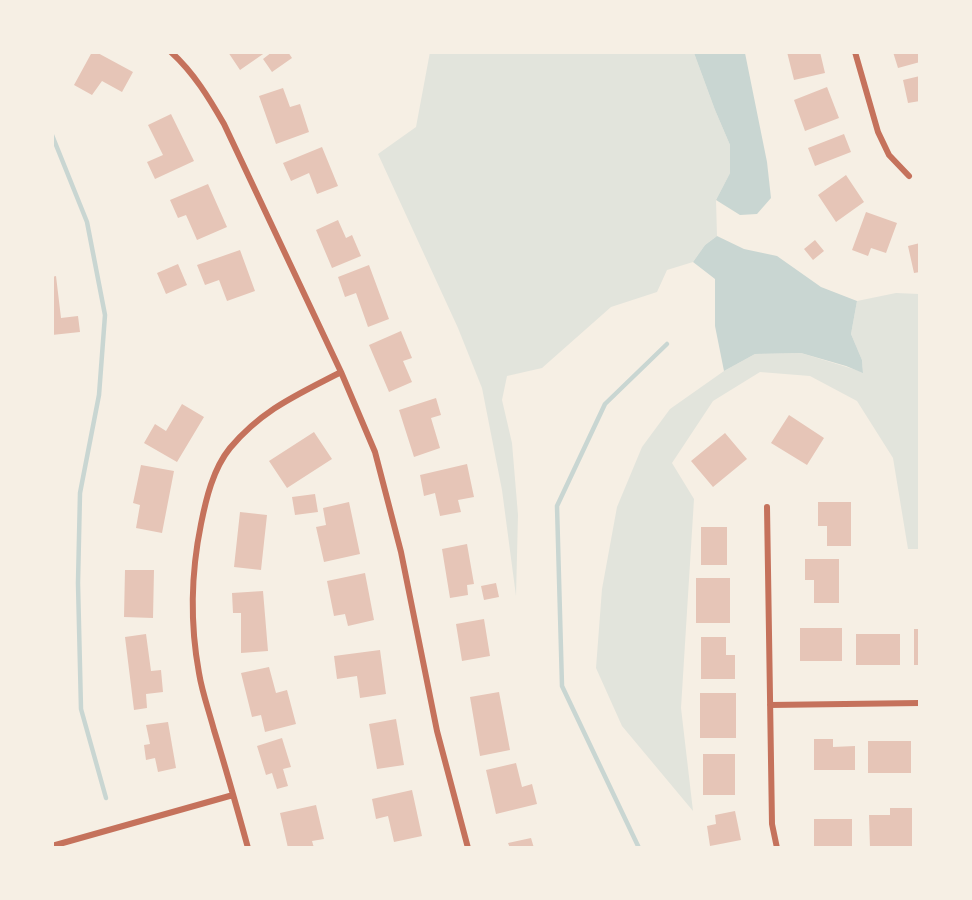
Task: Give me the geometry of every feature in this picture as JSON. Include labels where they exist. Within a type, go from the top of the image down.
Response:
[{"type":"street","points":[[171,52],[207,93],[224,124],[341,372],[375,452],[401,552],[437,731],[468,848]]},
{"type":"street","points":[[855,52],[878,132],[889,155],[909,176]]},
{"type":"street","points":[[248,848],[199,674],[194,633],[195,551],[213,480],[228,451],[250,427],[277,405],[341,372]]},
{"type":"street","points":[[767,507],[772,824],[777,848]]},
{"type":"street","points":[[770,705],[920,703]]},
{"type":"street","points":[[52,846],[233,795]]},
{"type":"shaded area","points":[[430,52],[694,53],[730,145],[730,173],[716,200],[717,236],[705,245],[693,262],[667,270],[657,292],[611,307],[542,368],[507,376],[502,400],[512,443],[518,515],[516,596],[502,490],[482,388],[458,328],[378,154],[416,127]]},
{"type":"shaded area","points":[[694,53],[745,53],[767,162],[771,198],[757,214],[740,215],[716,200],[730,173],[730,145]]},
{"type":"shaded area","points":[[717,236],[744,249],[777,256],[821,287],[857,301],[851,334],[862,360],[863,373],[801,353],[755,354],[724,371],[715,326],[715,279],[693,262],[705,245]]},
{"type":"shaded area","points":[[896,293],[919,294],[919,549],[908,549],[893,458],[857,401],[810,376],[760,372],[713,401],[672,463],[694,499],[681,708],[693,811],[622,726],[596,668],[602,589],[617,507],[642,447],[670,409],[724,371],[755,354],[801,353],[863,372],[862,360],[851,334],[857,301]]},
{"type":"building","points":[[92,52],[133,72],[122,92],[102,81],[92,95],[74,85]]},
{"type":"building","points":[[228,52],[266,52],[240,70]]},
{"type":"building","points":[[272,52],[288,52],[292,58],[272,72],[263,59]]},
{"type":"building","points":[[787,52],[820,52],[825,73],[794,80]]},
{"type":"building","points":[[893,52],[920,52],[920,62],[898,68]]},
{"type":"building","points":[[920,76],[920,101],[908,103],[903,80]]},
{"type":"building","points":[[827,87],[839,118],[805,131],[794,100]]},
{"type":"building","points":[[283,88],[290,107],[300,104],[309,132],[276,144],[259,96]]},
{"type":"building","points":[[171,114],[194,161],[155,179],[147,162],[163,155],[148,125]]},
{"type":"building","points":[[844,134],[851,152],[815,166],[808,148]]},
{"type":"building","points":[[322,147],[338,186],[317,194],[309,173],[291,181],[283,163]]},
{"type":"building","points":[[846,175],[864,202],[836,222],[818,195]]},
{"type":"building","points":[[208,184],[227,227],[197,240],[186,215],[178,218],[170,200]]},
{"type":"building","points":[[866,212],[897,223],[886,253],[871,248],[868,256],[852,250]]},
{"type":"building","points":[[338,220],[346,238],[352,235],[361,256],[332,268],[316,230]]},
{"type":"building","points":[[815,240],[824,251],[813,260],[804,249]]},
{"type":"building","points":[[920,243],[920,272],[914,273],[908,246]]},
{"type":"building","points":[[240,250],[255,291],[227,301],[219,280],[205,285],[197,265]]},
{"type":"building","points":[[178,264],[187,285],[166,294],[157,273]]},
{"type":"building","points":[[369,265],[389,319],[368,327],[356,293],[345,297],[338,277]]},
{"type":"building","points":[[56,276],[61,318],[78,316],[80,332],[52,335],[52,277]]},
{"type":"building","points":[[401,331],[412,358],[403,361],[412,382],[389,392],[369,345]]},
{"type":"building","points":[[436,398],[441,415],[431,418],[440,448],[414,457],[399,410]]},
{"type":"building","points":[[182,404],[204,417],[177,462],[144,443],[155,424],[166,431]]},
{"type":"building","points":[[789,415],[824,438],[807,465],[771,443]]},
{"type":"building","points":[[314,432],[332,459],[287,488],[269,461]]},
{"type":"building","points":[[725,433],[747,459],[713,487],[691,461]]},
{"type":"building","points":[[467,464],[474,497],[458,500],[461,512],[440,516],[435,493],[424,496],[420,475]]},
{"type":"building","points":[[141,465],[174,471],[162,533],[136,528],[140,505],[133,503]]},
{"type":"building","points":[[315,494],[318,512],[295,515],[292,497]]},
{"type":"building","points":[[349,502],[360,554],[324,562],[316,527],[326,525],[323,508]]},
{"type":"building","points":[[818,502],[851,502],[851,546],[827,546],[827,526],[818,526]]},
{"type":"building","points":[[240,512],[267,515],[261,570],[234,567]]},
{"type":"building","points":[[701,527],[727,527],[727,565],[701,565]]},
{"type":"building","points":[[467,544],[474,584],[467,585],[468,595],[450,598],[442,549]]},
{"type":"building","points":[[805,559],[839,559],[839,603],[814,603],[814,580],[805,580]]},
{"type":"building","points":[[125,570],[154,570],[153,618],[124,617]]},
{"type":"building","points":[[365,573],[374,620],[348,626],[345,614],[334,616],[327,581]]},
{"type":"building","points":[[696,578],[730,578],[730,623],[696,623]]},
{"type":"building","points":[[496,583],[499,597],[484,600],[481,586]]},
{"type":"building","points":[[263,591],[268,651],[241,653],[241,613],[233,613],[232,593]]},
{"type":"building","points":[[484,619],[490,656],[462,661],[456,624]]},
{"type":"building","points":[[800,628],[842,628],[842,661],[800,661]]},
{"type":"building","points":[[914,629],[920,629],[920,665],[914,665]]},
{"type":"building","points":[[146,634],[151,671],[161,670],[163,692],[146,694],[147,708],[134,710],[125,637]]},
{"type":"building","points":[[856,634],[900,634],[900,665],[856,665]]},
{"type":"building","points":[[701,637],[726,637],[726,655],[735,655],[735,679],[701,679]]},
{"type":"building","points":[[380,650],[386,694],[360,698],[357,676],[337,679],[334,656]]},
{"type":"building","points":[[269,667],[276,693],[287,690],[296,724],[265,732],[261,715],[252,717],[241,673]]},
{"type":"building","points":[[499,692],[510,750],[480,756],[470,697]]},
{"type":"building","points":[[700,693],[736,693],[736,738],[700,738]]},
{"type":"building","points":[[396,719],[404,765],[377,769],[369,724]]},
{"type":"building","points":[[168,722],[176,768],[158,772],[155,758],[146,760],[144,745],[150,744],[146,725]]},
{"type":"building","points":[[282,738],[291,767],[283,769],[288,786],[277,789],[272,773],[266,775],[257,746]]},
{"type":"building","points":[[814,739],[833,739],[833,747],[855,746],[855,770],[814,770]]},
{"type":"building","points":[[868,741],[911,741],[911,773],[868,773]]},
{"type":"building","points":[[703,754],[735,754],[735,795],[703,795]]},
{"type":"building","points":[[516,763],[522,787],[532,784],[537,804],[496,814],[486,770]]},
{"type":"building","points":[[412,790],[422,836],[394,842],[388,816],[376,819],[372,799]]},
{"type":"building","points":[[316,805],[324,839],[312,841],[314,848],[288,848],[280,813]]},
{"type":"building","points":[[890,808],[912,808],[912,847],[870,848],[869,815],[890,815]]},
{"type":"building","points":[[735,811],[741,840],[710,846],[707,826],[716,824],[715,815]]},
{"type":"building","points":[[814,819],[852,819],[852,847],[814,847]]},
{"type":"building","points":[[531,838],[534,848],[510,848],[508,843]]},
{"type":"waterway","points":[[52,135],[87,222],[105,315],[99,395],[80,493],[78,583],[81,709],[106,798]]},
{"type":"waterway","points":[[639,848],[562,686],[557,506],[605,404],[667,344]]}]
